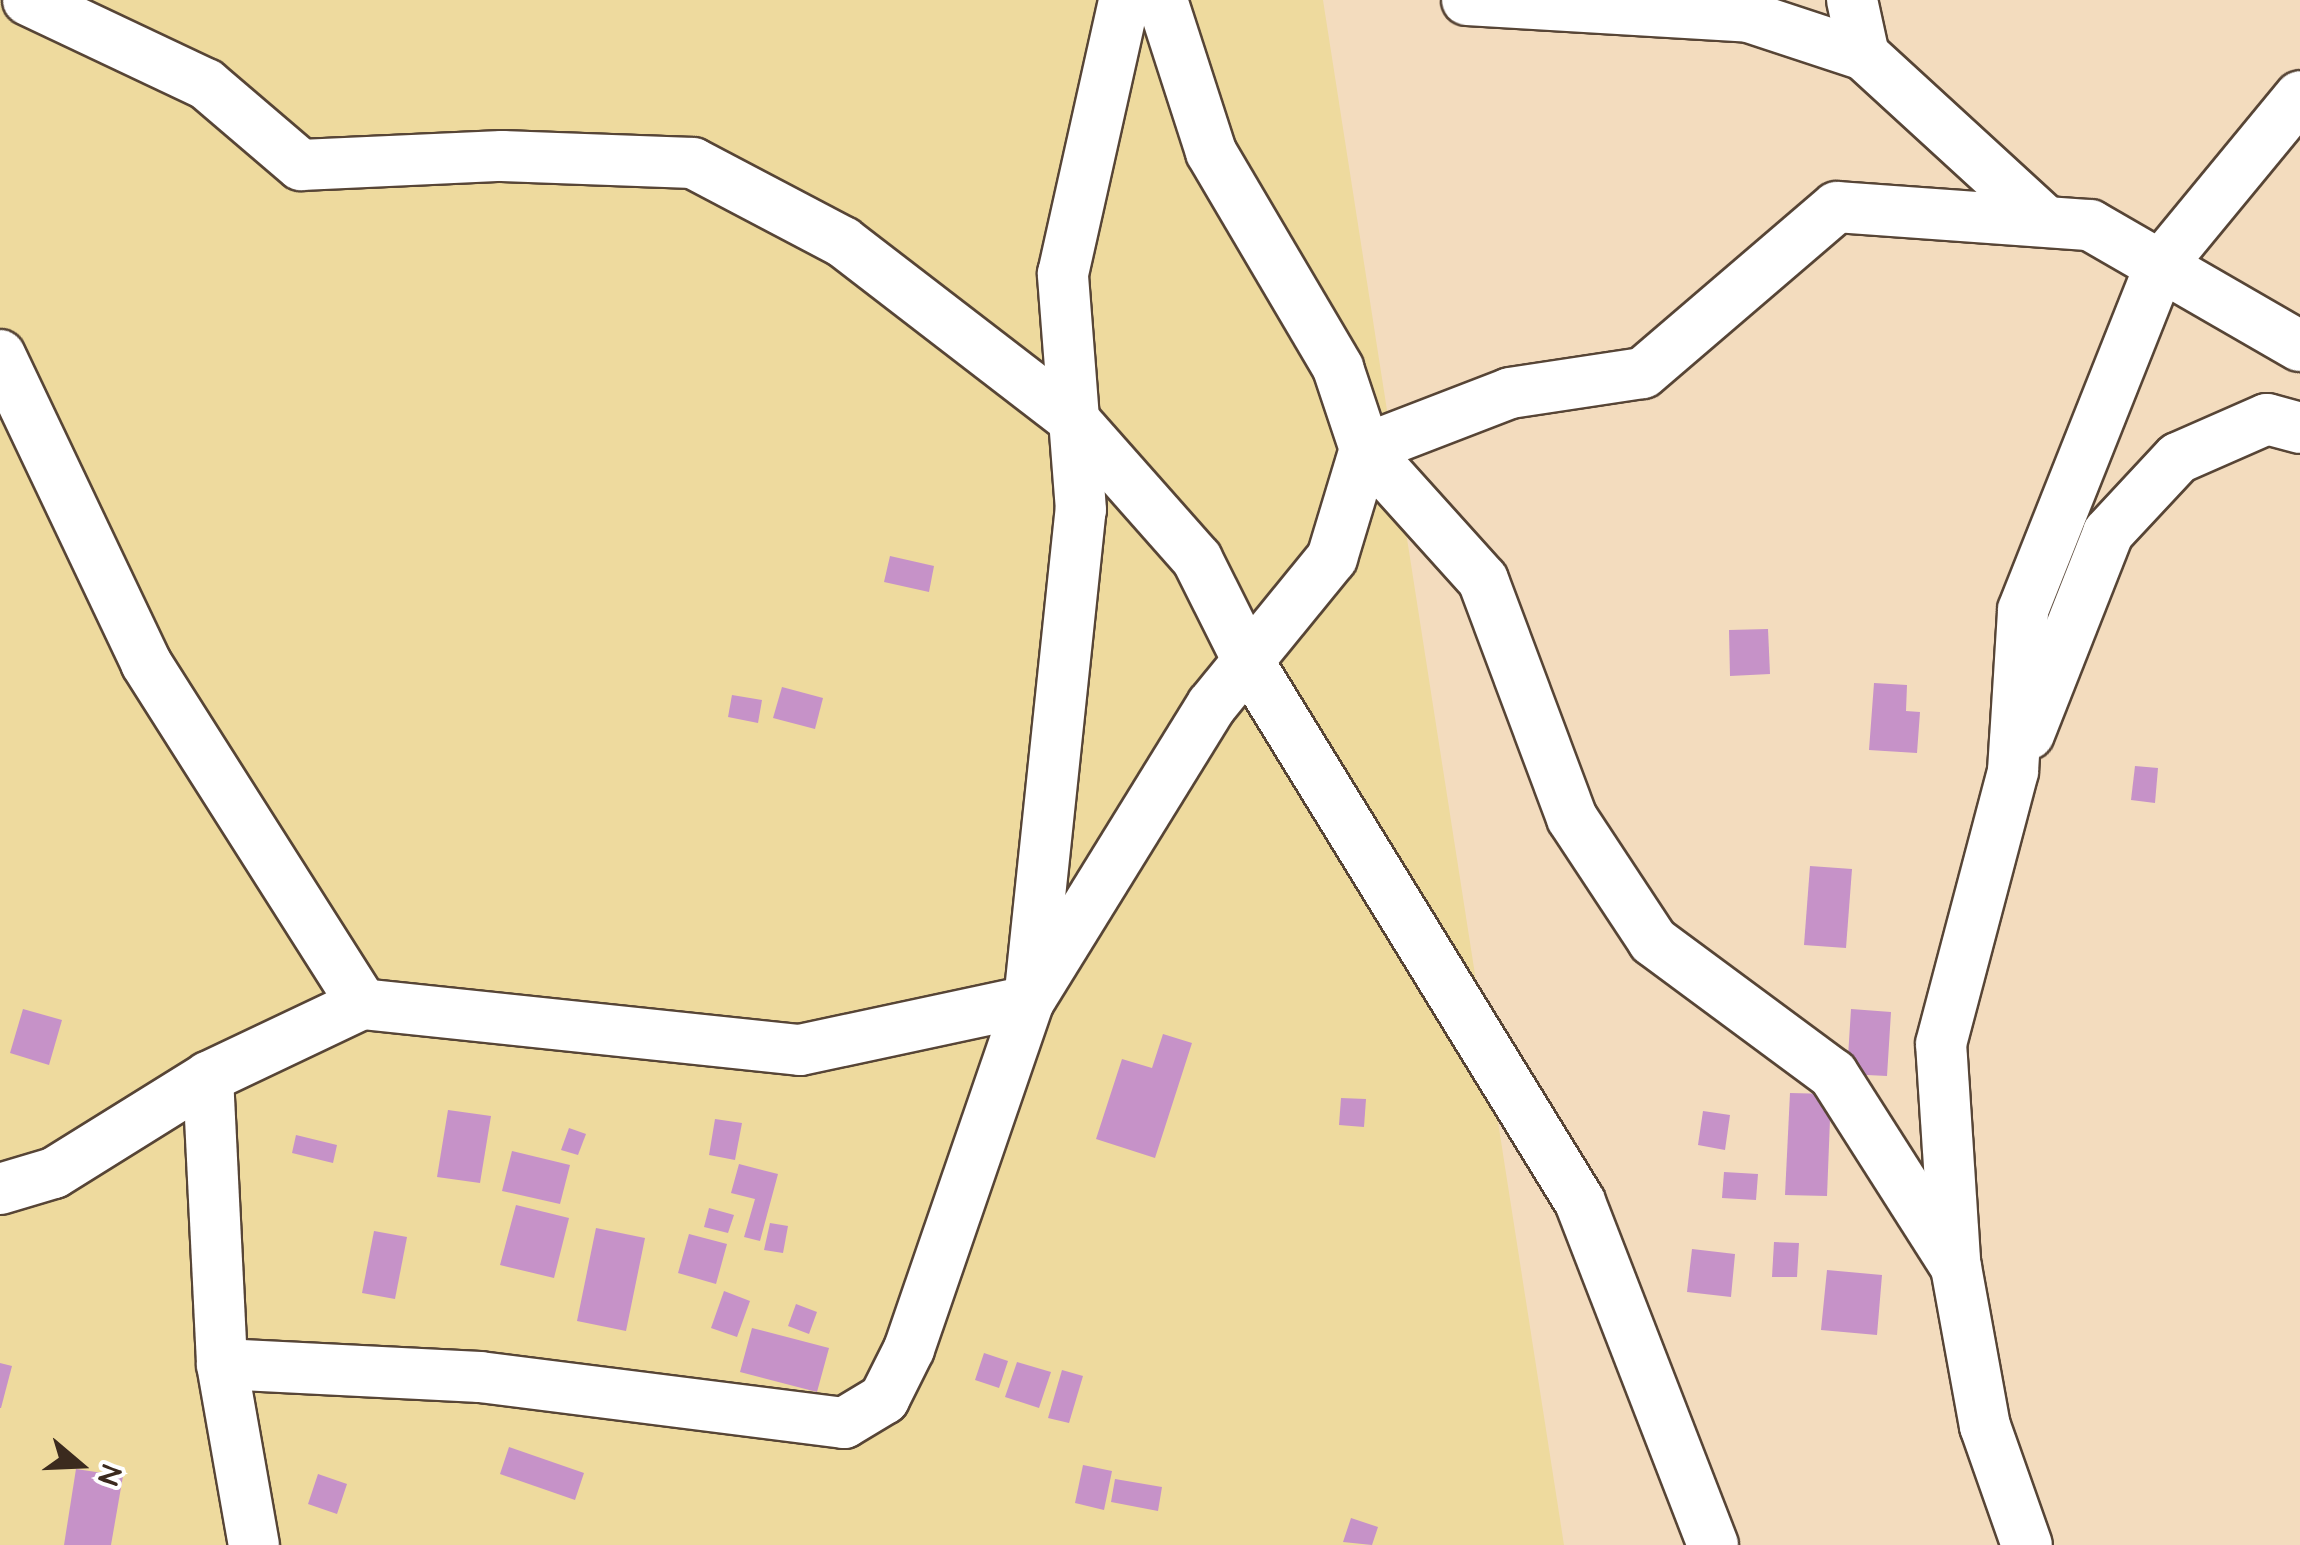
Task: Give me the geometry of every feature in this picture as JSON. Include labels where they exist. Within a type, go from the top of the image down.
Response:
[{"type":"street","points":[[28,0],[206,84],[301,165],[502,156],[693,163],[843,242],[1074,420],[1197,559],[1248,661],[1580,1202],[1713,1545]]},
{"type":"street","points":[[222,1364],[480,1377],[844,1423],[884,1399],[909,1348],[1029,1000],[1080,510],[1063,274],[1124,0]]},
{"type":"street","points":[[1162,0],[1211,152],[1338,368],[1365,449],[1484,580],[1572,818],[1654,942],[1833,1074],[1956,1267]]},
{"type":"street","points":[[1467,0],[1750,17],[1864,55],[2042,218]]},
{"type":"street","points":[[1852,0],[1864,55]]},
{"type":"street","points":[[2013,771],[2023,610],[2160,266],[2300,96]]},
{"type":"street","points":[[1365,449],[1510,393],[1643,374],[1837,207],[2042,218],[2090,225],[2300,346]]},
{"type":"street","points":[[0,354],[146,664],[362,1004]]},
{"type":"street","points":[[2021,1542],[1986,1426],[1956,1267],[1941,1044],[2013,771],[2108,533],[2178,458],[2268,419],[2300,428]]},
{"type":"street","points":[[0,1188],[54,1172],[208,1077],[362,1004],[800,1050],[1029,1000],[1248,661],[1332,558],[1365,449]]},
{"type":"street","points":[[208,1077],[222,1364],[254,1545]]},
{"type":"sand","points":[[0,0],[1323,0],[1564,1545],[0,1545]]},
{"type":"building","points":[[890,556],[934,566],[929,592],[884,582]]},
{"type":"building","points":[[1768,629],[1770,674],[1730,676],[1729,630]]},
{"type":"building","points":[[1874,683],[1907,685],[1906,711],[1920,712],[1917,753],[1869,750]]},
{"type":"building","points":[[782,687],[823,698],[815,729],[773,718]]},
{"type":"building","points":[[732,695],[762,700],[758,723],[728,717]]},
{"type":"building","points":[[2135,766],[2158,768],[2155,803],[2131,800]]},
{"type":"building","points":[[1810,866],[1852,869],[1846,948],[1804,945]]},
{"type":"building","points":[[23,1009],[62,1020],[49,1065],[10,1053]]},
{"type":"building","points":[[1851,1009],[1891,1012],[1887,1076],[1847,1074]]},
{"type":"building","points":[[1163,1034],[1192,1043],[1155,1158],[1096,1139],[1122,1059],[1152,1068]]},
{"type":"building","points":[[1790,1093],[1831,1094],[1827,1196],[1785,1195]]},
{"type":"building","points":[[1341,1098],[1366,1099],[1364,1127],[1339,1125]]},
{"type":"building","points":[[448,1110],[491,1116],[480,1183],[437,1177]]},
{"type":"building","points":[[1703,1111],[1730,1115],[1725,1150],[1698,1145]]},
{"type":"building","points":[[715,1119],[742,1123],[735,1160],[709,1155]]},
{"type":"building","points":[[569,1128],[586,1134],[578,1155],[561,1150]]},
{"type":"building","points":[[296,1135],[337,1145],[333,1163],[292,1153]]},
{"type":"building","points":[[512,1151],[570,1165],[560,1204],[502,1191]]},
{"type":"building","points":[[739,1164],[778,1174],[760,1241],[744,1237],[755,1199],[731,1193]]},
{"type":"building","points":[[1724,1172],[1758,1174],[1756,1200],[1722,1198]]},
{"type":"building","points":[[516,1205],[569,1218],[554,1278],[500,1265]]},
{"type":"building","points":[[709,1208],[734,1215],[728,1233],[704,1227]]},
{"type":"building","points":[[770,1223],[788,1226],[783,1253],[764,1250]]},
{"type":"building","points":[[596,1228],[645,1238],[626,1331],[577,1321]]},
{"type":"building","points":[[374,1231],[407,1237],[395,1299],[362,1293]]},
{"type":"building","points":[[689,1234],[727,1244],[716,1284],[678,1273]]},
{"type":"building","points":[[1774,1242],[1799,1243],[1797,1277],[1772,1277]]},
{"type":"building","points":[[1692,1249],[1735,1254],[1731,1297],[1687,1292]]},
{"type":"building","points":[[1827,1270],[1882,1275],[1877,1335],[1821,1330]]},
{"type":"building","points":[[724,1291],[750,1301],[737,1337],[711,1328]]},
{"type":"building","points":[[796,1304],[817,1312],[809,1334],[788,1326]]},
{"type":"building","points":[[752,1328],[829,1348],[817,1392],[740,1372]]},
{"type":"building","points":[[984,1353],[1008,1361],[999,1388],[975,1380]]},
{"type":"building","points":[[1017,1362],[1051,1372],[1039,1408],[1005,1397]]},
{"type":"building","points":[[0,1363],[12,1366],[1,1408],[0,1408]]},
{"type":"building","points":[[1062,1370],[1083,1376],[1069,1423],[1048,1418]]},
{"type":"building","points":[[509,1447],[584,1473],[575,1500],[500,1474]]},
{"type":"building","points":[[1083,1465],[1112,1471],[1104,1510],[1075,1503]]},
{"type":"building","points":[[76,1469],[123,1476],[111,1545],[64,1545]]},
{"type":"building","points":[[318,1474],[347,1484],[337,1514],[308,1504]]},
{"type":"building","points":[[1115,1479],[1162,1487],[1158,1511],[1111,1502]]},
{"type":"building","points":[[1351,1518],[1378,1527],[1372,1545],[1343,1542]]}]
